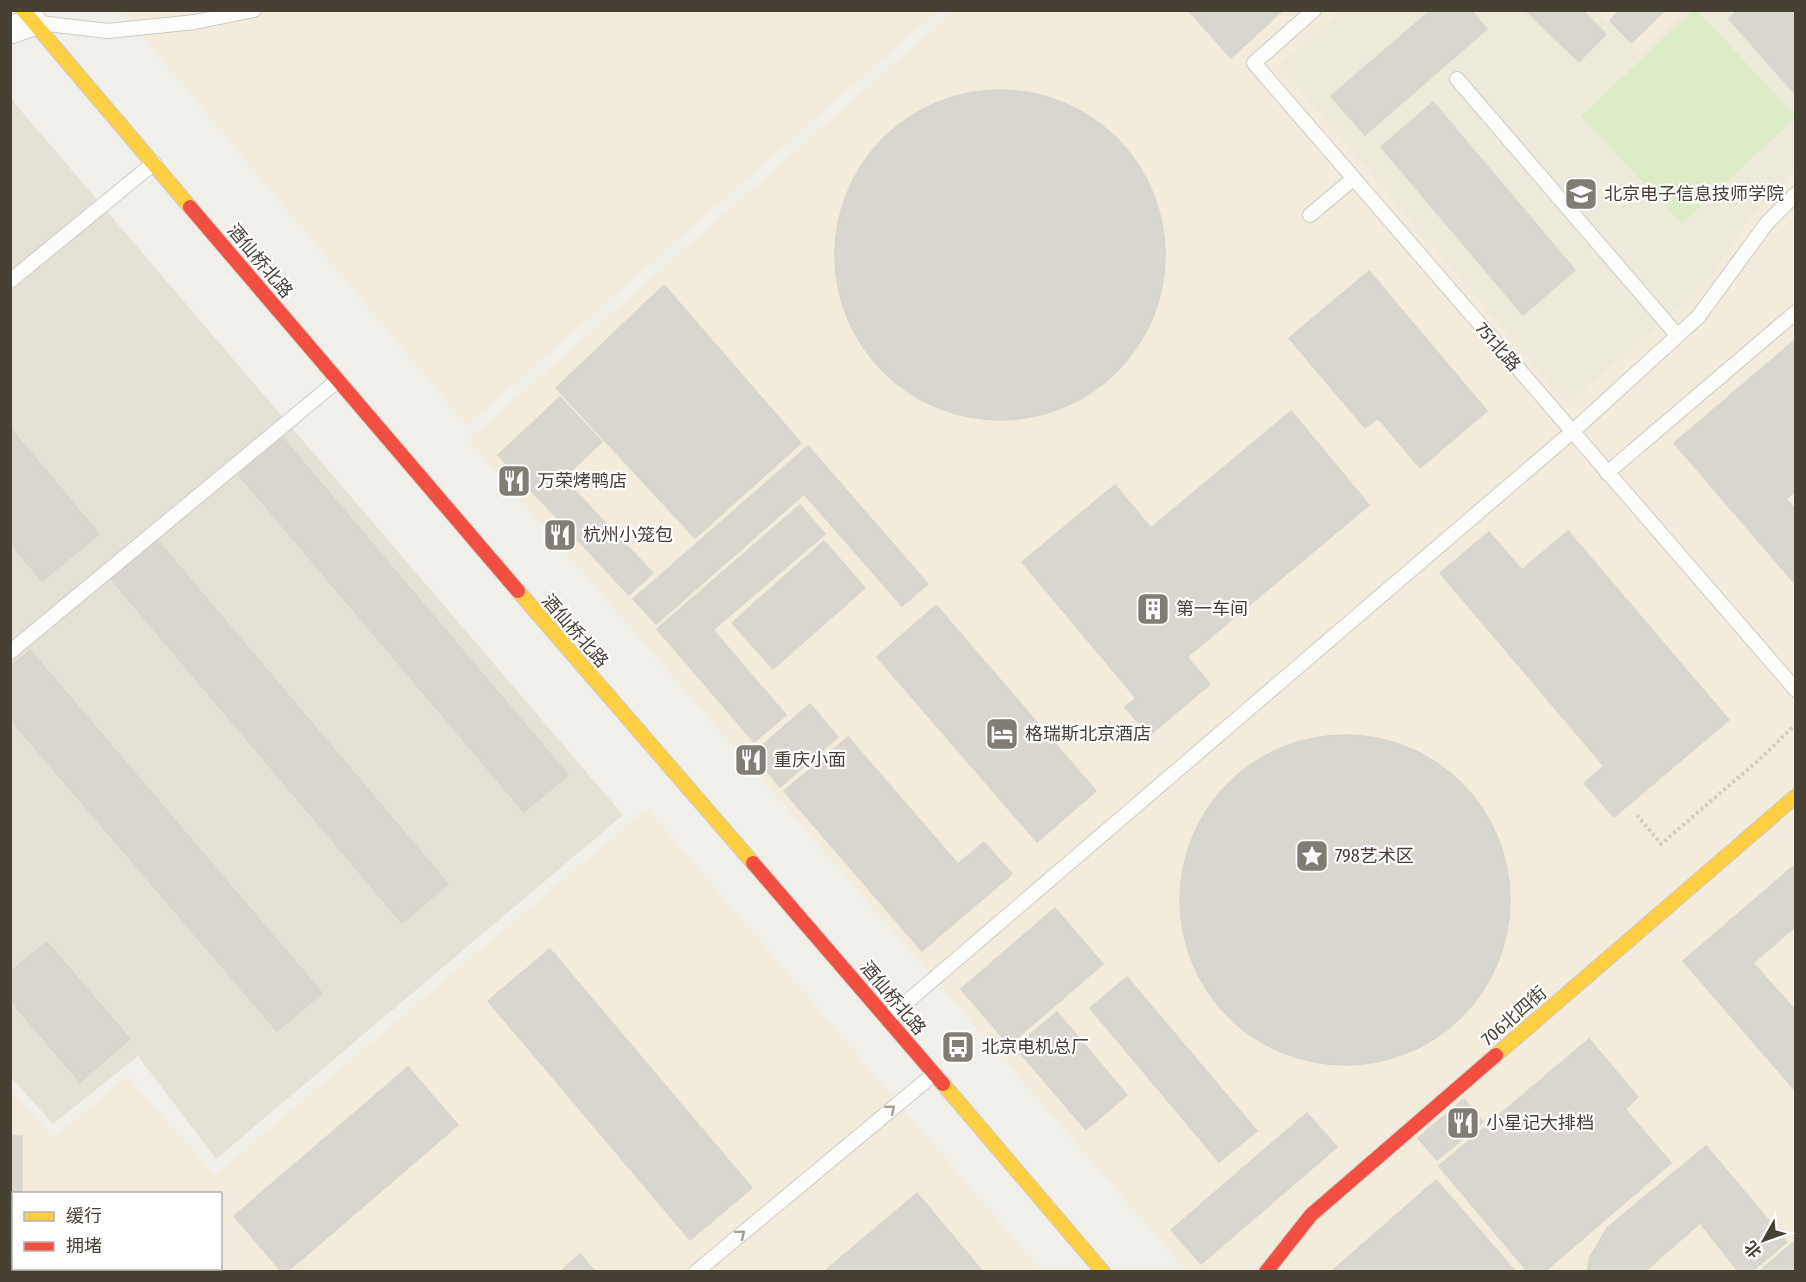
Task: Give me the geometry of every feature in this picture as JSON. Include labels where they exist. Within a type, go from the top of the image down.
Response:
[{"type":"street","name":"酒仙桥北路","points":[[22,21],[154,163],[337,381],[1103,1272]]},
{"type":"street","name":"706北四街","points":[[1266,1272],[1311,1215],[1796,796]]},
{"type":"lane","points":[[22,21],[108,31],[195,22],[254,10]]},
{"type":"lane","name":"751北路","points":[[1314,10],[1254,63],[1796,690]]},
{"type":"lane","points":[[1457,79],[1677,335]]},
{"type":"lane","points":[[10,281],[154,163]]},
{"type":"lane","points":[[1310,215],[1353,179]]},
{"type":"lane","points":[[887,1019],[1572,432],[1698,317],[1767,223],[1796,194]]},
{"type":"lane","points":[[1607,473],[1796,312]]},
{"type":"lane","points":[[10,652],[337,381]]},
{"type":"lane","points":[[696,1272],[934,1074]]},
{"type":"path","points":[[1637,815],[1661,844],[1760,759],[1796,724]]},
{"type":"shaded area","points":[[122,11],[937,11],[467,425]]},
{"type":"shaded area","name":"798艺术区","points":[[954,11],[1795,11],[1795,1271],[1187,1271],[469,440]]},
{"type":"shaded area","name":"北京电子信息技师学院","points":[[1341,11],[1595,11],[1639,53],[1686,11],[1795,11],[1795,171],[1751,216],[1705,285],[1567,404],[1279,65]]},
{"type":"shaded area","points":[[10,98],[623,815],[216,1159],[138,1056],[53,1124],[11,1077]]},
{"type":"shaded area","points":[[647,809],[1041,1271],[11,1271],[10,1089],[54,1138],[127,1077],[215,1175]]},
{"type":"green space","points":[[1697,10],[1795,115],[1795,118],[1682,224],[1581,116],[1693,11]]},
{"type":"building","points":[[1188,10],[1283,10],[1231,58]]},
{"type":"building","points":[[1431,10],[1471,10],[1487,29],[1365,135],[1331,96]]},
{"type":"building","points":[[1525,10],[1582,10],[1606,34],[1579,62]]},
{"type":"building","points":[[1620,10],[1665,10],[1631,43],[1610,21]]},
{"type":"building","points":[[1738,10],[1796,10],[1796,95],[1729,19]]},
{"type":"building","points":[[1000,90],[1032,93],[1063,103],[1092,118],[1116,139],[1137,163],[1152,192],[1162,223],[1165,255],[1162,287],[1152,318],[1137,347],[1116,371],[1092,392],[1063,407],[1032,417],[1000,420],[968,417],[937,407],[908,392],[884,371],[863,347],[848,318],[838,287],[835,255],[838,223],[848,192],[863,163],[884,139],[908,118],[937,103],[968,93]]},
{"type":"building","points":[[1433,102],[1575,270],[1523,315],[1381,147]]},
{"type":"building","points":[[1369,271],[1487,411],[1420,468],[1378,418],[1365,428],[1289,338]]},
{"type":"building","points":[[664,285],[801,443],[695,538],[556,388]]},
{"type":"building","points":[[1796,339],[1796,491],[1786,499],[1796,510],[1796,585],[1674,443]]},
{"type":"building","points":[[560,397],[602,442],[563,478],[653,573],[629,595],[498,455]]},
{"type":"building","name":"第一车间","points":[[1291,411],[1369,505],[1187,657],[1210,684],[1149,736],[1125,707],[1136,698],[1022,562],[1115,485],[1151,528]]},
{"type":"building","points":[[10,428],[99,534],[42,581],[10,543]]},
{"type":"building","points":[[282,437],[568,775],[524,812],[238,474]]},
{"type":"building","points":[[808,446],[928,584],[902,606],[804,494],[656,624],[633,599]]},
{"type":"building","points":[[800,505],[825,534],[713,630],[786,715],[754,742],[657,629]]},
{"type":"building","points":[[1568,531],[1729,720],[1614,817],[1584,783],[1604,766],[1440,573],[1489,532],[1522,570]]},
{"type":"building","points":[[157,540],[448,884],[402,923],[111,579]]},
{"type":"building","points":[[824,541],[865,588],[773,669],[732,623]]},
{"type":"building","points":[[936,605],[1096,791],[1037,842],[877,657]]},
{"type":"building","points":[[30,650],[322,993],[277,1031],[10,719],[10,667]]},
{"type":"building","points":[[810,704],[838,737],[780,787],[752,754]]},
{"type":"building","points":[[1345,735],[1393,742],[1408,748],[1436,763],[1461,784],[1482,809],[1497,837],[1503,852],[1510,900],[1503,948],[1497,963],[1482,991],[1461,1016],[1436,1037],[1408,1052],[1393,1058],[1345,1065],[1297,1058],[1282,1052],[1254,1037],[1229,1016],[1208,991],[1193,963],[1187,948],[1180,900],[1187,852],[1193,837],[1208,809],[1229,784],[1254,763],[1282,748],[1297,742]]},
{"type":"building","points":[[848,737],[958,864],[984,842],[1012,874],[922,951],[784,791]]},
{"type":"building","points":[[1796,864],[1796,926],[1753,963],[1796,1011],[1794,1089],[1683,961]]},
{"type":"building","points":[[1055,908],[1103,964],[1009,1045],[961,989]]},
{"type":"building","points":[[47,942],[130,1039],[80,1082],[10,1000],[10,972]]},
{"type":"building","points":[[550,949],[752,1188],[690,1240],[488,1001]]},
{"type":"building","points":[[1127,977],[1257,1131],[1219,1162],[1090,1008]]},
{"type":"building","points":[[1057,1012],[1127,1095],[1086,1130],[1015,1047]]},
{"type":"building","points":[[1589,1039],[1638,1097],[1625,1109],[1671,1163],[1544,1272],[1528,1272],[1439,1166]]},
{"type":"building","points":[[408,1067],[458,1125],[287,1272],[282,1272],[234,1216]]},
{"type":"building","points":[[1464,1099],[1483,1122],[1437,1160],[1418,1138]]},
{"type":"building","points":[[1307,1113],[1337,1147],[1201,1264],[1171,1230]]},
{"type":"building","points":[[10,1136],[22,1136],[22,1192],[12,1192],[12,1270],[21,1270],[21,1272],[10,1272]]},
{"type":"building","points":[[1706,1146],[1787,1242],[1751,1272],[1739,1272],[1700,1223],[1644,1272],[1587,1272],[1590,1257],[1607,1228]]},
{"type":"building","points":[[1436,1180],[1516,1272],[1331,1272]]},
{"type":"building","points":[[917,1193],[983,1272],[824,1272]]},
{"type":"building","points":[[1796,1240],[1796,1272],[1759,1272]]},
{"type":"building","points":[[580,1254],[595,1272],[560,1272]]},
{"type":"traffic: slow","points":[[23,10],[190,207]]},
{"type":"traffic: slow","points":[[518,591],[753,863]]},
{"type":"traffic: slow","points":[[1496,1055],[1796,796]]},
{"type":"traffic: slow","points":[[943,1084],[1103,1272]]},
{"type":"traffic: jam","points":[[190,207],[518,591]]},
{"type":"traffic: jam","points":[[753,863],[943,1084]]},
{"type":"traffic: jam","points":[[1266,1272],[1311,1215],[1496,1055]]},
{"type":"place","name":"北京电子信息技师学院","points":[[1581,194]]},
{"type":"place","name":"万荣烤鸭店","points":[[514,481]]},
{"type":"place","name":"杭州小笼包","points":[[560,535]]},
{"type":"place","name":"第一车间","points":[[1153,609]]},
{"type":"place","name":"格瑞斯北京酒店","points":[[1002,734]]},
{"type":"place","name":"重庆小面","points":[[751,760]]},
{"type":"place","name":"798艺术区","points":[[1312,856]]},
{"type":"place","name":"北京电机总厂","points":[[958,1047]]},
{"type":"place","name":"小星记大排档","points":[[1463,1123]]}]
